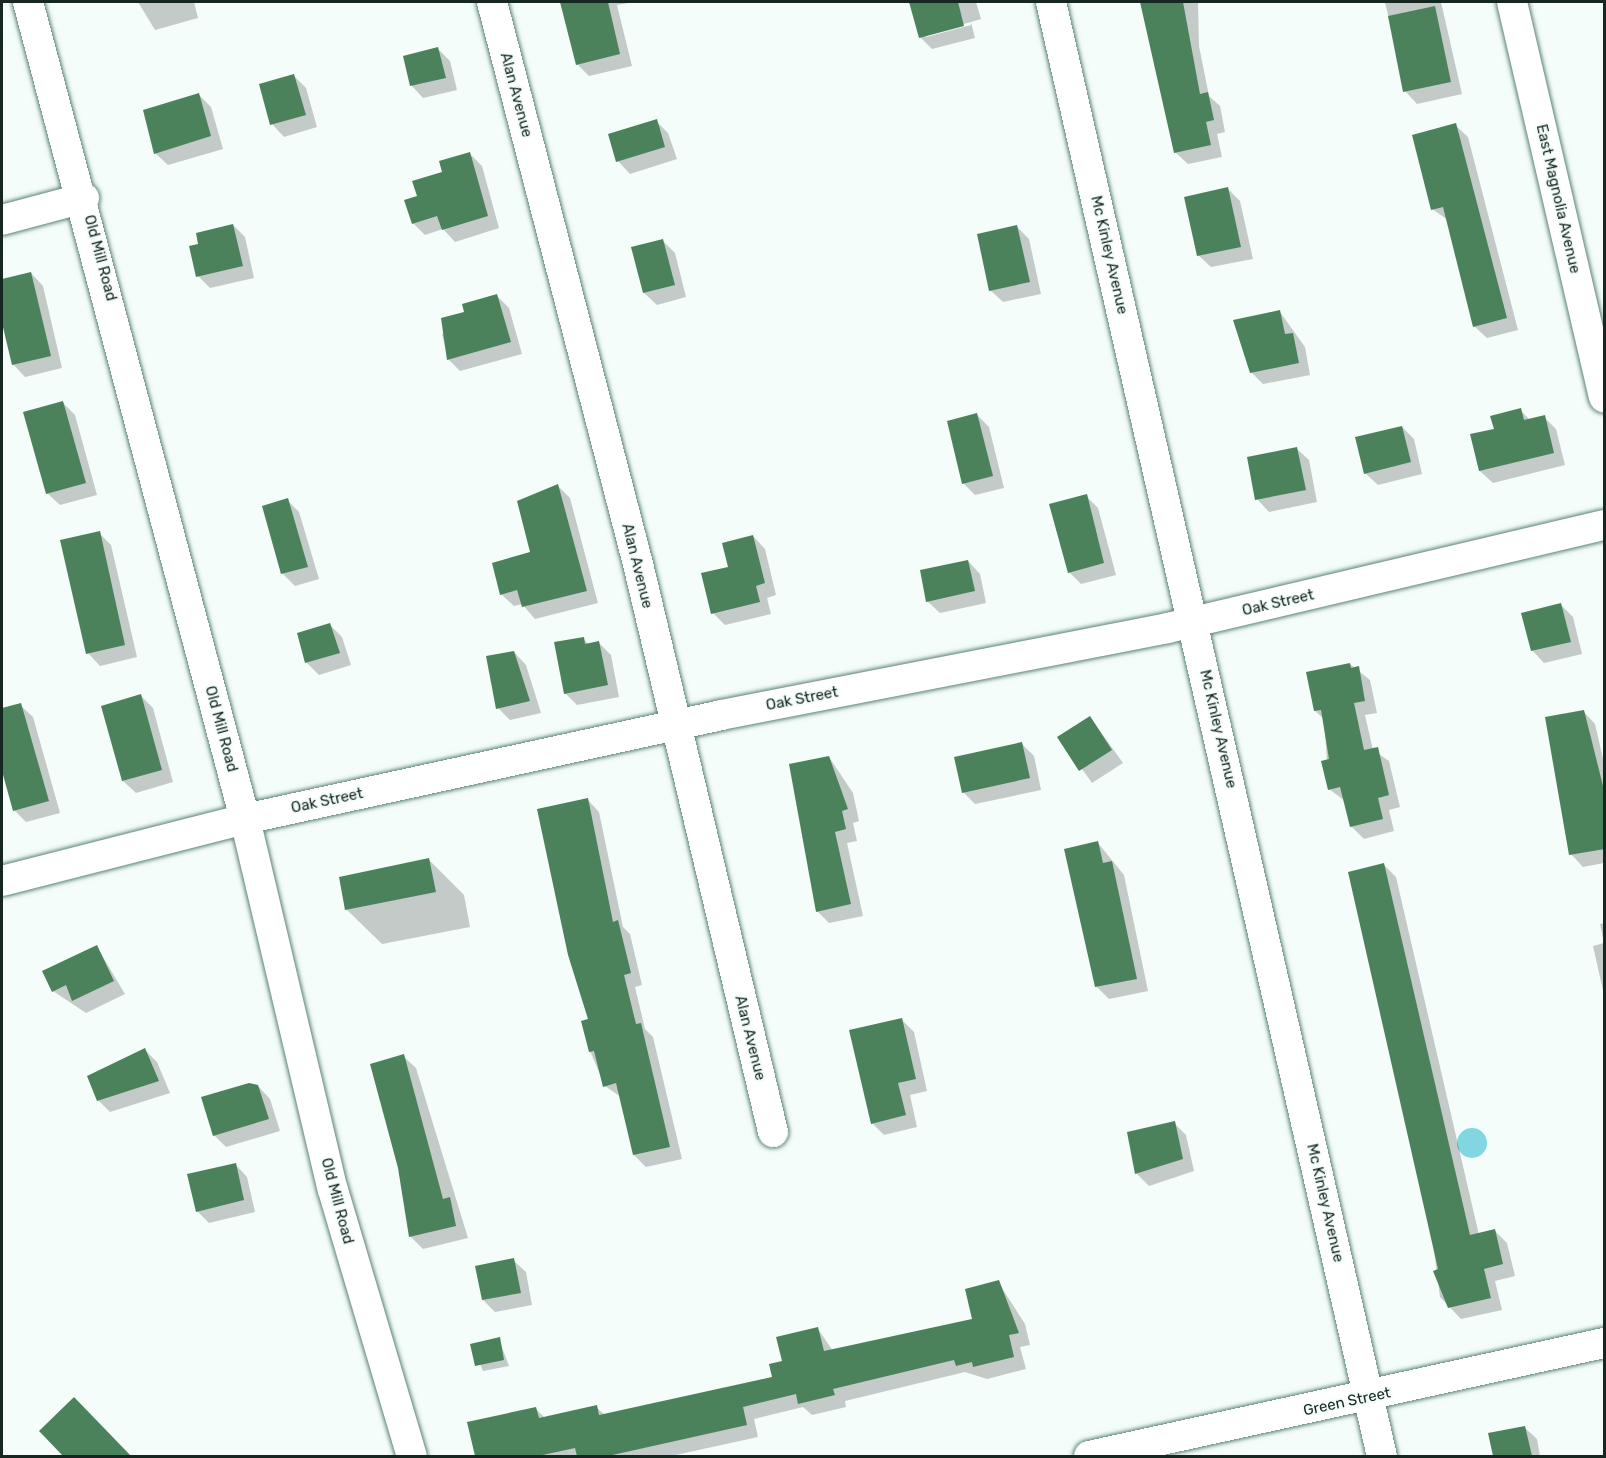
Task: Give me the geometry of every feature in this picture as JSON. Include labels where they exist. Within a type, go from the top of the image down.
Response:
[{"type":"street","name":"Old Mill Road","points":[[28,2],[84,198],[245,819],[333,1190],[412,1456]]},
{"type":"street","name":"Alan Avenue","points":[[492,2],[675,725],[773,1132]]},
{"type":"street","name":"Mc Kinley Avenue","points":[[1051,2],[1194,622],[1382,1456]]},
{"type":"street","name":"East Magnolia Avenue","points":[[1512,2],[1605,397]]},
{"type":"street","points":[[2,220],[84,198]]},
{"type":"street","name":"Oak Street","points":[[2,881],[245,819],[675,725],[1194,622],[1605,525]]},
{"type":"street","name":"Green Street","points":[[1089,1456],[1368,1398],[1605,1342]]},
{"type":"water","points":[[1472,1128],[1483,1132],[1487,1143],[1483,1154],[1472,1158],[1461,1154],[1457,1143],[1461,1132]]},
{"type":"building","points":[[560,2],[608,2],[620,54],[576,65]]},
{"type":"building","points":[[909,2],[958,2],[964,26],[919,38]]},
{"type":"building","points":[[1140,2],[1183,2],[1200,94],[1208,92],[1214,120],[1206,122],[1211,145],[1174,153]]},
{"type":"building","points":[[1435,6],[1451,82],[1403,92],[1388,16]]},
{"type":"building","points":[[438,47],[446,78],[410,86],[403,56]]},
{"type":"building","points":[[294,74],[306,115],[270,125],[259,84]]},
{"type":"building","points":[[199,93],[211,136],[154,154],[143,110]]},
{"type":"building","points":[[657,119],[665,147],[616,162],[608,134]]},
{"type":"building","points":[[1456,123],[1507,318],[1473,327],[1443,207],[1431,210],[1412,135]]},
{"type":"building","points":[[470,152],[488,216],[442,230],[437,216],[412,224],[404,200],[417,196],[412,181],[442,172],[439,161]]},
{"type":"building","points":[[1228,187],[1241,247],[1197,256],[1184,197]]},
{"type":"building","points":[[233,224],[243,266],[196,277],[189,246],[198,244],[196,233]]},
{"type":"building","points":[[1017,225],[1030,282],[989,291],[977,234]]},
{"type":"building","points":[[663,239],[675,285],[643,293],[631,247]]},
{"type":"building","points":[[31,272],[51,356],[12,365],[2,323],[2,279]]},
{"type":"building","points":[[497,294],[511,342],[447,360],[441,318],[464,312],[462,304]]},
{"type":"building","points":[[1280,310],[1285,334],[1293,333],[1299,363],[1250,373],[1233,320]]},
{"type":"building","points":[[63,401],[86,483],[46,494],[23,412]]},
{"type":"building","points":[[1521,408],[1524,420],[1545,415],[1554,453],[1479,471],[1470,434],[1494,429],[1490,416]]},
{"type":"building","points":[[977,413],[993,476],[962,484],[947,421]]},
{"type":"building","points":[[1402,426],[1411,462],[1364,474],[1355,437]]},
{"type":"building","points":[[1297,447],[1306,490],[1255,500],[1247,457]]},
{"type":"building","points":[[558,484],[587,591],[522,607],[517,590],[500,595],[492,563],[530,552],[517,501]]},
{"type":"building","points":[[1087,494],[1104,563],[1068,573],[1049,504]]},
{"type":"building","points":[[288,498],[308,567],[281,574],[262,506]]},
{"type":"building","points":[[100,531],[125,645],[86,654],[60,540]]},
{"type":"building","points":[[753,535],[765,583],[756,586],[760,602],[711,614],[701,573],[728,567],[722,543]]},
{"type":"building","points":[[968,560],[975,591],[926,602],[920,570]]},
{"type":"building","points":[[1561,603],[1571,642],[1531,651],[1521,613]]},
{"type":"building","points":[[330,623],[340,653],[305,663],[297,633]]},
{"type":"building","points":[[584,637],[585,644],[599,641],[608,685],[564,694],[554,642]]},
{"type":"building","points":[[514,651],[530,701],[496,709],[486,656]]},
{"type":"building","points":[[1350,663],[1351,668],[1359,666],[1365,701],[1354,703],[1364,750],[1378,747],[1389,795],[1378,798],[1383,819],[1350,827],[1340,787],[1328,790],[1321,761],[1329,759],[1321,710],[1314,711],[1306,672]]},
{"type":"building","points":[[141,694],[162,770],[122,781],[101,706]]},
{"type":"building","points":[[21,703],[49,801],[13,811],[2,771],[2,708]]},
{"type":"building","points":[[1584,710],[1605,794],[1605,849],[1569,855],[1545,717]]},
{"type":"building","points":[[1090,716],[1112,750],[1079,771],[1057,737]]},
{"type":"building","points":[[1022,742],[1030,778],[962,793],[954,757]]},
{"type":"building","points":[[829,756],[848,809],[842,811],[846,829],[835,832],[851,904],[816,912],[789,764]]},
{"type":"building","points":[[588,798],[613,922],[618,920],[631,973],[624,975],[636,1024],[641,1023],[670,1147],[633,1155],[616,1083],[603,1087],[594,1051],[589,1052],[581,1021],[588,1019],[568,955],[537,809]]},
{"type":"building","points":[[1098,841],[1103,863],[1112,861],[1137,979],[1095,987],[1064,849]]},
{"type":"building","points":[[429,858],[436,892],[345,910],[339,877]]},
{"type":"building","points":[[1384,863],[1470,1235],[1495,1229],[1503,1264],[1484,1269],[1491,1298],[1448,1308],[1433,1271],[1438,1269],[1348,872]]},
{"type":"building","points":[[97,945],[114,981],[72,1001],[66,985],[52,992],[42,971]]},
{"type":"building","points":[[902,1018],[916,1079],[898,1083],[906,1115],[871,1124],[849,1030]]},
{"type":"building","points":[[145,1048],[159,1081],[97,1101],[87,1076]]},
{"type":"building","points":[[404,1054],[443,1199],[450,1197],[456,1226],[409,1237],[398,1168],[370,1064]]},
{"type":"building","points":[[249,1083],[258,1085],[269,1119],[213,1136],[201,1097]]},
{"type":"building","points":[[1175,1121],[1183,1159],[1135,1174],[1127,1132]]},
{"type":"building","points":[[236,1163],[244,1200],[196,1212],[187,1174]]},
{"type":"building","points":[[514,1258],[521,1293],[482,1300],[475,1266]]},
{"type":"building","points":[[999,1280],[1019,1333],[1009,1335],[1014,1357],[973,1367],[972,1362],[956,1366],[954,1360],[833,1389],[835,1395],[798,1404],[796,1394],[743,1407],[747,1425],[608,1456],[577,1456],[575,1448],[538,1456],[475,1456],[467,1422],[536,1407],[539,1418],[597,1405],[599,1415],[772,1377],[769,1364],[782,1361],[776,1337],[818,1327],[824,1351],[972,1319],[965,1289]]},
{"type":"building","points":[[500,1337],[504,1360],[475,1366],[470,1344]]},
{"type":"building","points":[[74,1397],[131,1456],[63,1456],[39,1431]]},
{"type":"building","points":[[1525,1426],[1532,1456],[1493,1456],[1488,1433]]}]
